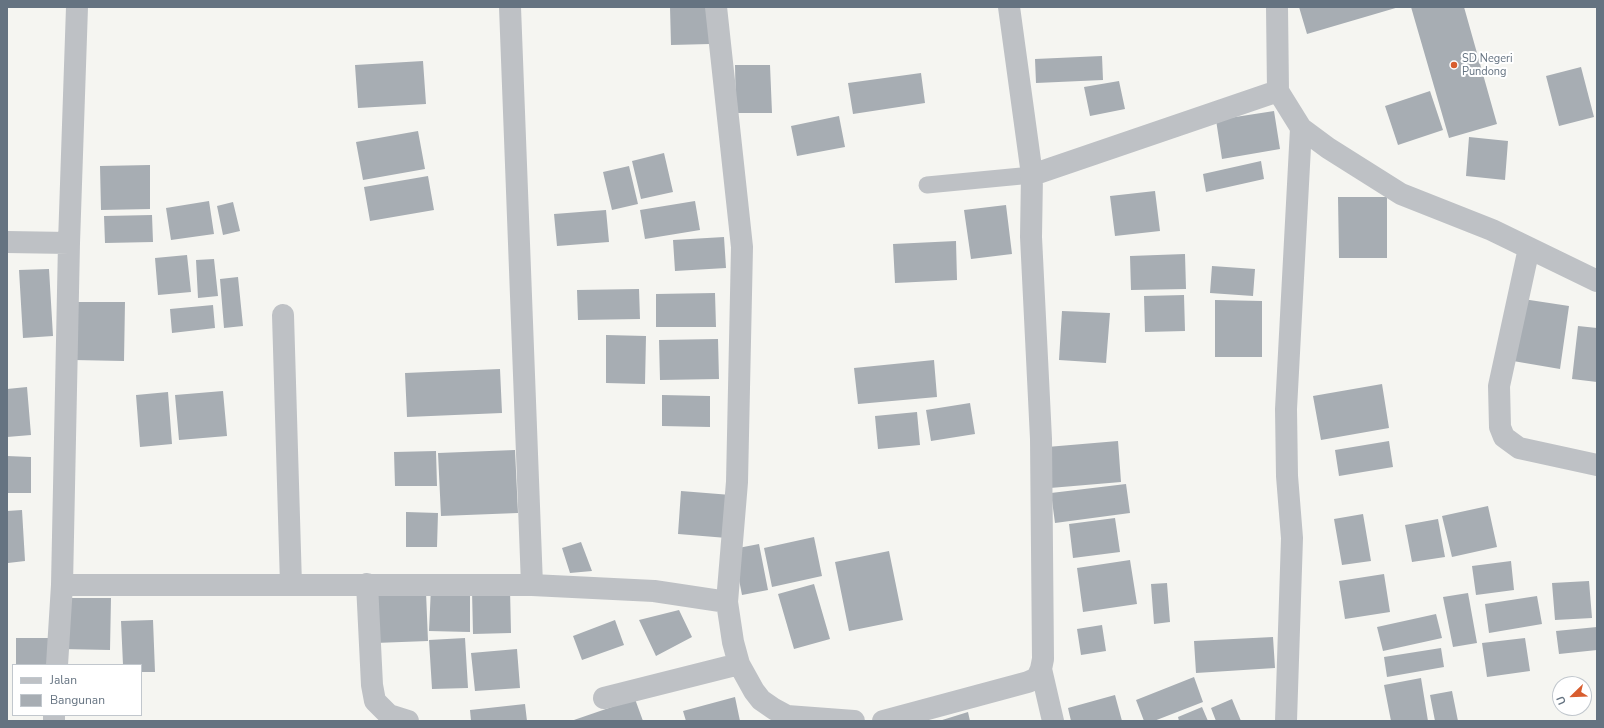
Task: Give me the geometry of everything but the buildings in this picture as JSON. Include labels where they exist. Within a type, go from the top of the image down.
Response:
[{"type":"street","points":[[57,664],[62,585],[69,243],[77,7]]},
{"type":"street","points":[[510,7],[532,585]]},
{"type":"street","points":[[716,7],[742,247],[737,482],[727,602],[733,642],[739,664],[761,700],[774,709],[787,716],[854,721]]},
{"type":"street","points":[[883,721],[1028,682],[1037,678],[1043,659],[1041,439],[1031,236],[1032,175],[1009,7]]},
{"type":"street","points":[[1277,7],[1278,91],[1300,128],[1328,148],[1402,194],[1492,230],[1597,281]]},
{"type":"street","points":[[1032,175],[1278,91]]},
{"type":"street","points":[[1286,721],[1292,538],[1287,476],[1286,409],[1300,128]]},
{"type":"street","points":[[7,242],[69,243]]},
{"type":"street","points":[[1529,248],[1499,386],[1500,427],[1504,437],[1520,448],[1597,465]]},
{"type":"street","points":[[283,315],[291,585]]},
{"type":"street","points":[[367,584],[372,685],[375,702],[389,715],[408,721]]},
{"type":"street","points":[[62,585],[532,585],[654,591],[727,602]]},
{"type":"street","points":[[604,698],[739,664]]},
{"type":"street","points":[[1041,669],[1053,721]]},
{"type":"lane","points":[[927,185],[1032,175]]},
{"type":"place","name":"SD Negeri Pundong","points":[[1454,65]]}]
